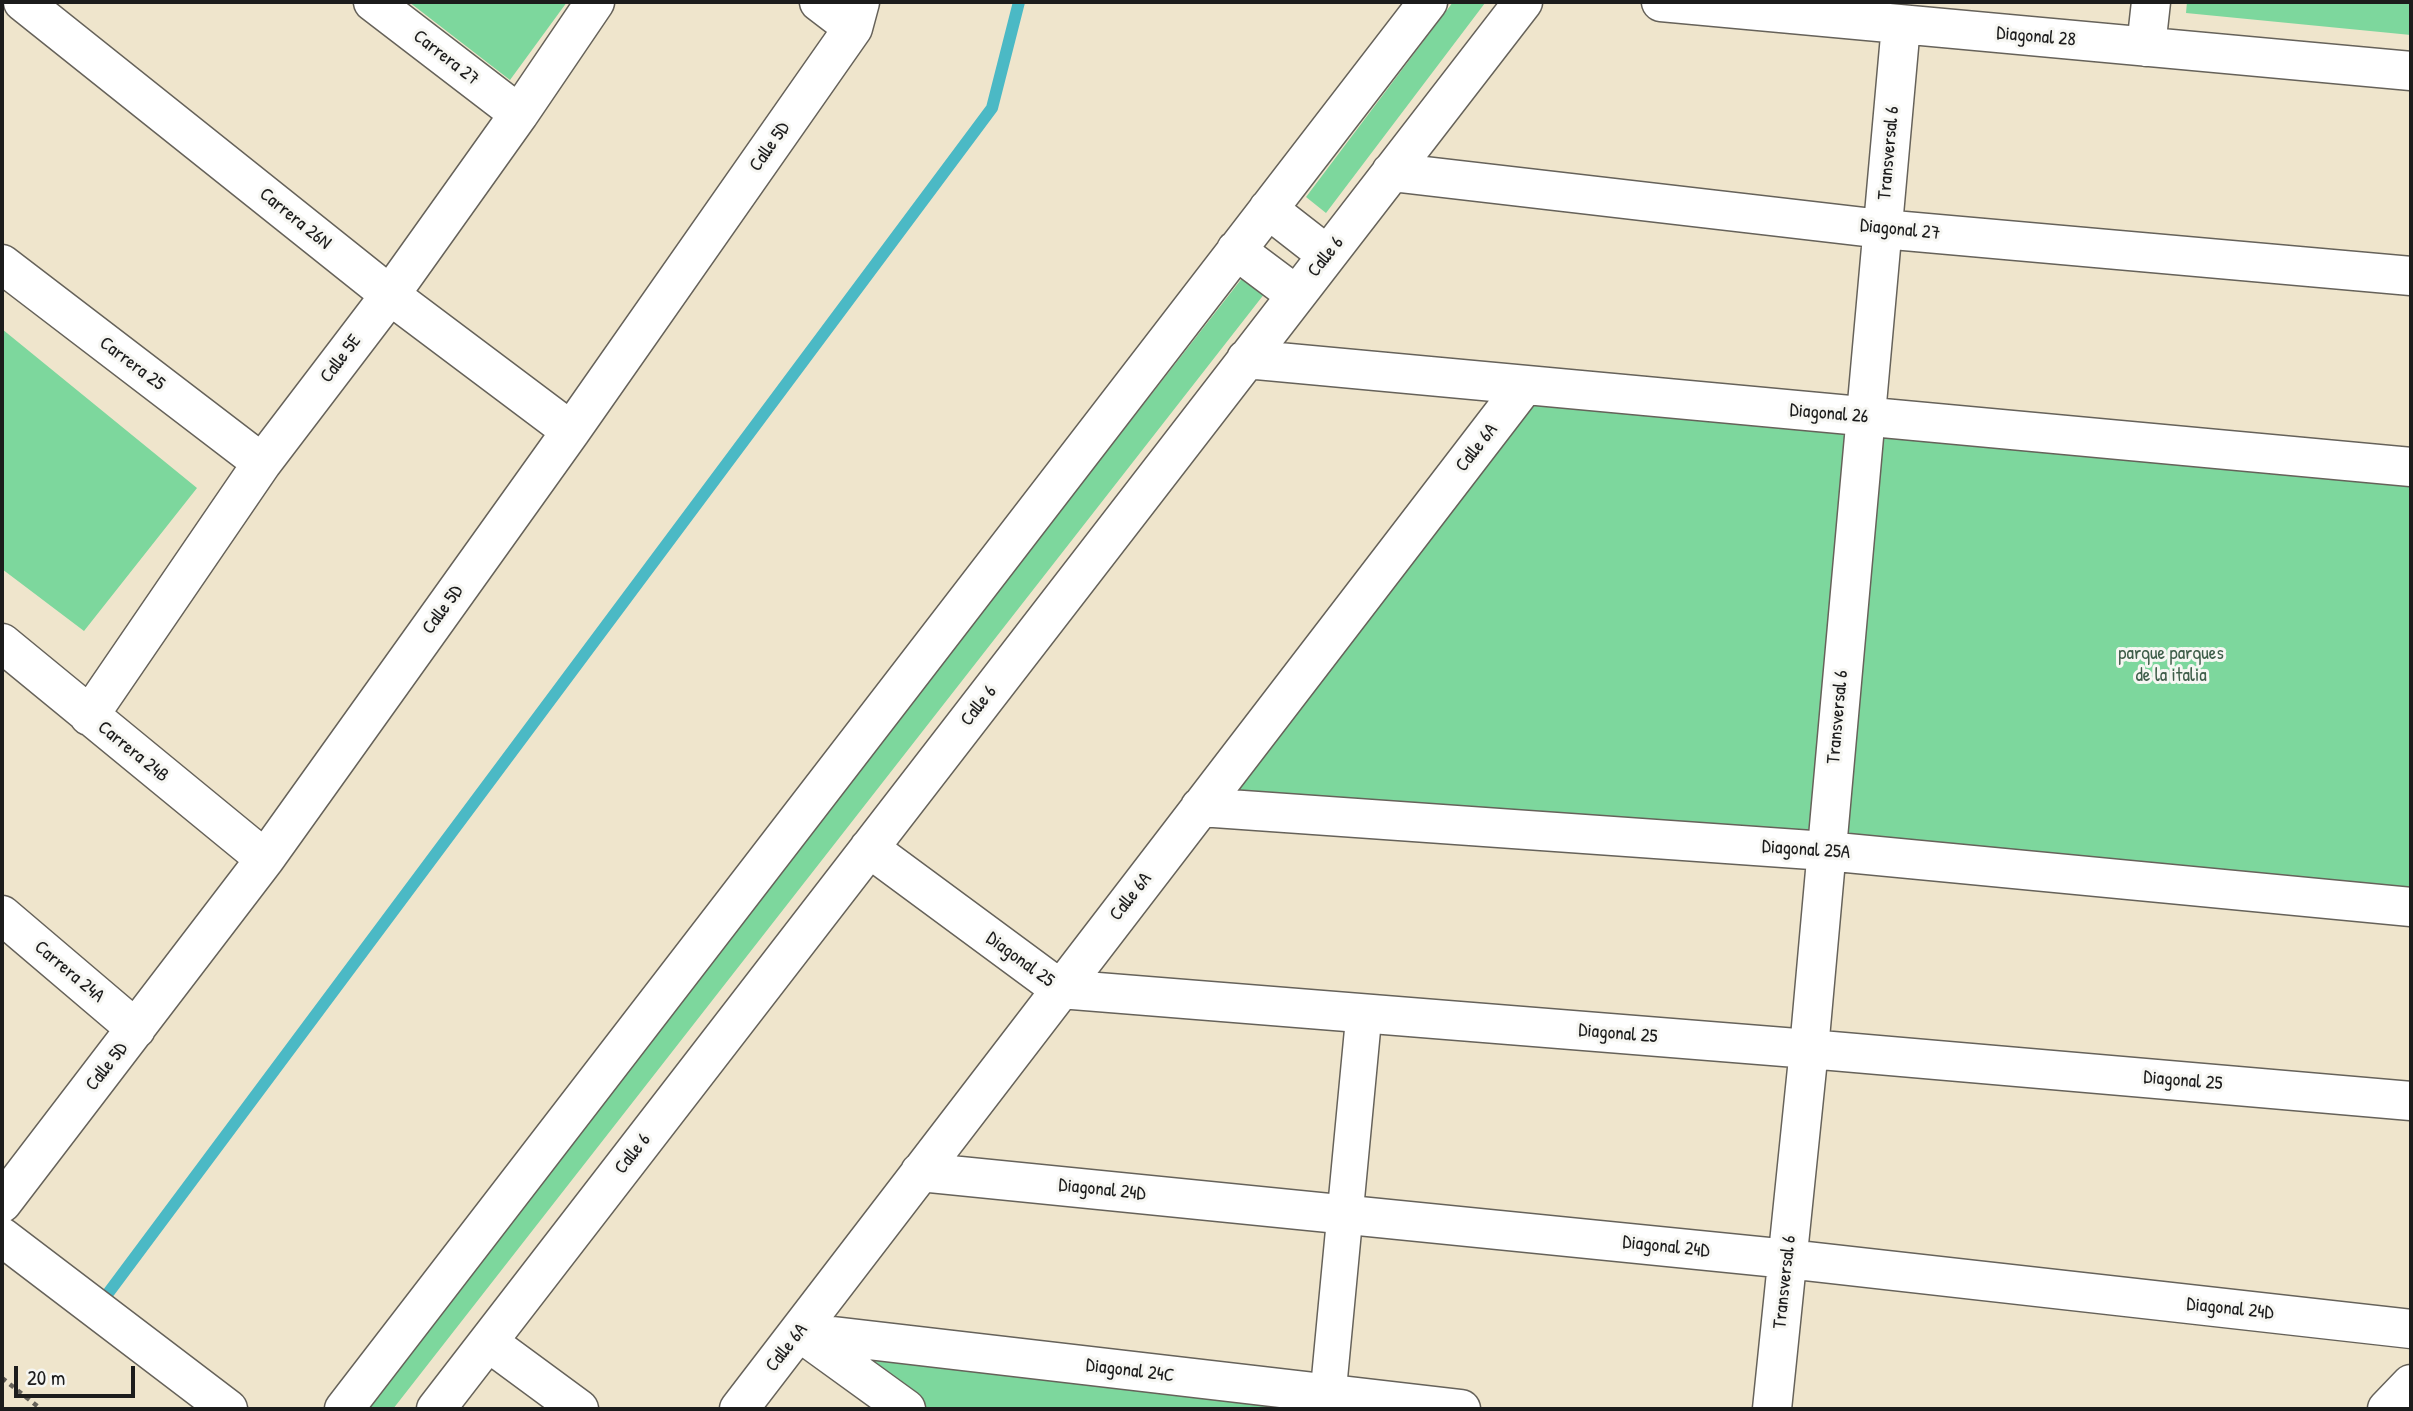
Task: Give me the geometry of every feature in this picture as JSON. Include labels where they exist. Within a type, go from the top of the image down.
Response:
[{"type":"street","name":"Carrera 26N","points":[[23,2],[390,295],[571,431]]},
{"type":"street","name":"Carrera 27","points":[[373,2],[519,114]]},
{"type":"street","name":"Calle 5E","points":[[89,716],[262,463],[390,295],[595,2]]},
{"type":"street","points":[[819,2],[856,15]]},
{"type":"street","points":[[344,1409],[1428,2]]},
{"type":"street","name":"Calle 6","points":[[436,1409],[1522,2]]},
{"type":"street","name":"Diagonal 28","points":[[1661,2],[2411,71]]},
{"type":"street","points":[[2146,47],[2151,2]]},
{"type":"street","name":"Calle 5D","points":[[2,1203],[265,859],[571,431],[856,15]]},
{"type":"street","name":"Transversal 6","points":[[1772,1409],[1809,1049],[1901,25]]},
{"type":"street","name":"Diagonal 27","points":[[1391,172],[1882,229],[2411,276]]},
{"type":"street","points":[[1268,209],[1327,255]]},
{"type":"street","points":[[1236,250],[1296,295]]},
{"type":"street","name":"Carrera 25","points":[[2,264],[262,463]]},
{"type":"street","name":"Diagonal 26","points":[[1246,359],[2411,467]]},
{"type":"street","name":"Calle 6A","points":[[739,1409],[1524,386]]},
{"type":"street","name":"Carrera 24B","points":[[2,643],[265,859]]},
{"type":"street","name":"Diagonal 25A","points":[[1200,807],[1826,851],[2411,907]]},
{"type":"street","name":"Diagonal 25","points":[[869,848],[1060,989],[2411,1101]]},
{"type":"street","name":"Carrera 24A","points":[[2,915],[136,1029]]},
{"type":"street","points":[[1328,1394],[1364,1014]]},
{"type":"street","name":"Diagonal 24D","points":[[920,1172],[1788,1259],[2411,1329]]},
{"type":"street","points":[[2,1237],[228,1409]]},
{"type":"street","points":[[799,1332],[905,1409]]},
{"type":"street","name":"Diagonal 24C","points":[[799,1332],[1461,1409]]},
{"type":"street","points":[[488,1342],[579,1409]]},
{"type":"street","points":[[2387,1409],[2411,1384]]},
{"type":"path","points":[[2,1378],[41,1409]]},
{"type":"green space","points":[[409,2],[567,2],[510,80]]},
{"type":"green space","points":[[1453,2],[1485,3],[1326,213],[1306,197]]},
{"type":"green space","points":[[2187,2],[2411,2],[2411,35],[2186,13]]},
{"type":"green space","points":[[1243,277],[1265,293],[393,1409],[359,1409]]},
{"type":"green space","points":[[2,329],[197,488],[84,631],[2,569]]},
{"type":"green space","name":"parque parques de la italia","points":[[1524,386],[2411,467],[2411,907],[1200,807]]},
{"type":"green space","points":[[799,1332],[1456,1409],[906,1409]]},
{"type":"waterway","points":[[109,1292],[992,108],[1019,2]]}]
